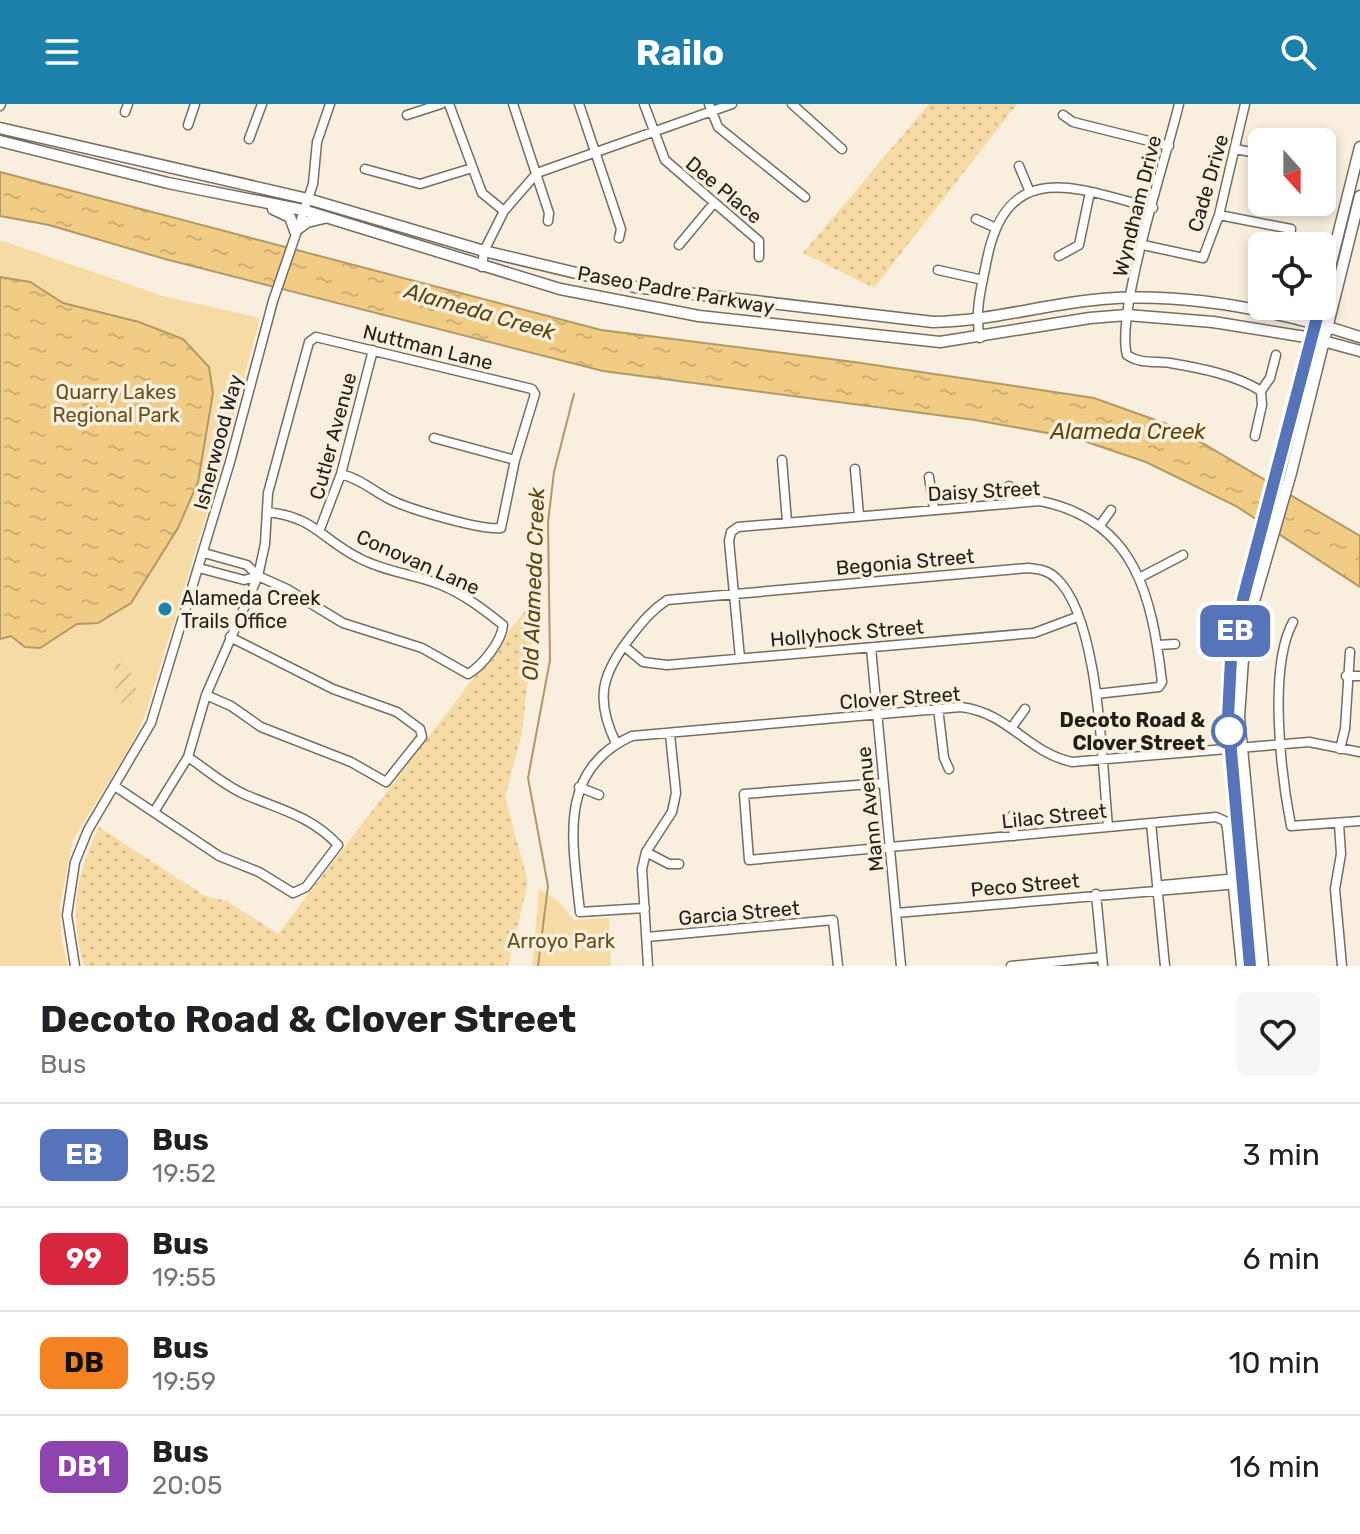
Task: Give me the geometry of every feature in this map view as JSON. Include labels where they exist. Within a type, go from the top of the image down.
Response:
[{"type":"main road","name":"Paseo Padre Parkway","points":[[0,128],[635,287],[888,319],[976,320],[1081,301],[1130,299],[1208,302],[1248,310]]},
{"type":"main road","name":"Paseo Padre Parkway","points":[[0,141],[237,197],[306,204],[326,217],[482,267],[590,295],[699,316],[940,342],[1127,315],[1213,322],[1312,338],[1360,351]]},
{"type":"main road","points":[[1336,243],[1360,147]]},
{"type":"main road","points":[[1336,296],[1360,196]]},
{"type":"main road","points":[[237,197],[284,212],[290,217],[294,232],[307,222],[326,217]]},
{"type":"main road","points":[[1336,312],[1354,335]]},
{"type":"main road","name":"Paseo Padre Parkway","points":[[1301,320],[1354,335]]},
{"type":"main road","points":[[1262,552],[1317,320]]},
{"type":"main road","points":[[1263,966],[1228,689],[1231,659],[1262,552],[1291,473],[1330,320]]},
{"type":"main road","points":[[1287,334],[1298,342],[1307,360]]},
{"type":"main road","points":[[1317,370],[1332,352],[1347,347]]},
{"type":"main road","points":[[1236,748],[1251,966]]},
{"type":"street","points":[[188,125],[195,104]]},
{"type":"street","points":[[249,139],[262,104]]},
{"type":"street","name":"Isherwood Way","points":[[75,966],[67,915],[70,883],[88,830],[118,785],[151,723],[204,553],[274,297],[306,204],[317,142],[330,104]]},
{"type":"street","points":[[407,115],[441,104]]},
{"type":"street","points":[[449,104],[482,193],[504,211]]},
{"type":"street","points":[[513,104],[549,213],[548,221]]},
{"type":"street","points":[[579,104],[621,229],[619,238]]},
{"type":"street","name":"Dee Place","points":[[644,104],[665,160],[759,241],[759,257]]},
{"type":"street","points":[[482,267],[484,251],[504,211],[537,173],[654,132],[710,108],[732,104]]},
{"type":"street","points":[[792,104],[842,149]]},
{"type":"street","name":"Wyndham Drive","points":[[1179,104],[1130,299],[1124,344],[1127,355],[1136,361],[1185,366],[1248,383],[1261,391]]},
{"type":"street","name":"Cade Drive","points":[[1143,245],[1203,258],[1219,215],[1245,104]]},
{"type":"street","points":[[710,108],[718,127],[805,197]]},
{"type":"street","points":[[1063,115],[1073,122],[1169,146]]},
{"type":"street","points":[[1235,149],[1248,151]]},
{"type":"street","points":[[1019,166],[1029,190]]},
{"type":"street","points":[[365,169],[420,184],[472,168]]},
{"type":"street","points":[[980,338],[976,320],[994,227],[1029,190],[1060,185],[1153,208]]},
{"type":"street","points":[[1059,256],[1079,245],[1090,192]]},
{"type":"street","points":[[679,245],[714,203]]},
{"type":"street","points":[[1219,215],[1291,229],[1290,232]]},
{"type":"street","points":[[976,219],[994,227]]},
{"type":"street","points":[[938,270],[983,280]]},
{"type":"street","name":"Nuttman Lane","points":[[267,512],[272,478],[312,339],[316,337],[532,389],[535,394],[515,460]]},
{"type":"street","name":"Cutler Avenue","points":[[320,529],[341,474],[373,350]]},
{"type":"street","points":[[1255,436],[1262,405],[1261,391],[1270,378],[1276,355]]},
{"type":"street","points":[[341,474],[357,478],[391,500],[423,512],[501,528],[515,460],[434,438]]},
{"type":"street","points":[[782,460],[787,522]]},
{"type":"street","points":[[855,469],[859,515]]},
{"type":"street","points":[[929,477],[934,509]]},
{"type":"street","points":[[1009,486],[1009,502]]},
{"type":"street","name":"Daisy Street","points":[[735,593],[731,532],[738,527],[1009,502],[1040,501],[1071,508],[1101,524],[1139,578],[1153,615],[1158,645],[1162,682],[1159,687],[1096,694]]},
{"type":"street","points":[[1101,524],[1111,510]]},
{"type":"street","points":[[154,812],[188,757],[206,695],[258,576],[267,512]]},
{"type":"street","name":"Conovan Lane","points":[[258,576],[287,589],[343,623],[422,648],[468,674],[476,669],[502,634],[503,625],[469,598],[357,557],[320,529],[292,514],[267,512]]},
{"type":"street","points":[[204,553],[247,565],[258,576]]},
{"type":"street","points":[[1139,578],[1183,555]]},
{"type":"street","points":[[199,568],[244,580],[258,576]]},
{"type":"street","name":"Begonia Street","points":[[616,743],[603,713],[603,691],[612,662],[651,610],[667,600],[1028,568],[1042,570],[1059,580],[1090,648],[1108,826]]},
{"type":"street","points":[[735,593],[740,658]]},
{"type":"street","name":"Hollyhock Street","points":[[624,646],[643,662],[667,665],[1034,633],[1077,617]]},
{"type":"street","points":[[1293,622],[1285,637],[1280,675],[1282,744],[1291,826],[1360,821]]},
{"type":"street","points":[[206,695],[231,706],[261,727],[351,762],[386,782],[422,737],[420,729],[397,712],[333,689],[230,637]]},
{"type":"street","points":[[1158,645],[1175,644]]},
{"type":"street","name":"Mann Avenue","points":[[871,648],[901,966]]},
{"type":"street","points":[[1340,749],[1345,729],[1346,676],[1350,652]]},
{"type":"street","points":[[1346,676],[1360,676]]},
{"type":"street","points":[[938,708],[949,769]]},
{"type":"street","name":"Clover Street","points":[[616,743],[632,736],[938,708],[978,709],[1012,727],[1036,748],[1057,759],[1102,761],[1309,742],[1360,752]]},
{"type":"street","points":[[1012,727],[1025,709]]},
{"type":"street","points":[[648,966],[642,869],[646,852],[672,812],[676,793],[670,734]]},
{"type":"street","points":[[616,743],[593,760],[579,787],[573,845],[580,912],[645,908]]},
{"type":"street","points":[[118,785],[219,856],[259,872],[293,893],[306,887],[338,845],[310,820],[243,794],[188,757]]},
{"type":"street","name":"Lilac Street","points":[[883,783],[744,794],[749,860],[1221,818],[1227,828],[1232,882]]},
{"type":"street","points":[[579,787],[599,795]]},
{"type":"street","points":[[1012,816],[1014,836]]},
{"type":"street","points":[[1151,823],[1165,966]]},
{"type":"street","points":[[1339,824],[1341,854],[1335,889],[1342,966]]},
{"type":"street","points":[[646,852],[669,864],[679,864]]},
{"type":"street","points":[[1232,882],[1241,966]]},
{"type":"street","name":"Peco Street","points":[[896,913],[1228,885],[1232,882]]},
{"type":"street","points":[[1011,966],[1102,961],[1096,894]]},
{"type":"street","name":"Garcia Street","points":[[647,937],[833,920],[838,966]]},
{"type":"green space","points":[[929,104],[1017,104],[874,288],[803,253]]},
{"type":"green space","name":"Quarry Lakes Regional Park","points":[[0,240],[163,296],[260,318],[213,494],[146,712],[132,744],[73,840],[60,905],[62,942],[68,966],[0,966]]},
{"type":"green space","points":[[531,603],[532,643],[522,733],[505,797],[528,882],[508,966],[84,966],[77,929],[77,895],[85,861],[99,827],[205,896],[227,901],[278,934]]},
{"type":"green space","points":[[118,662],[130,671],[135,681],[134,708],[121,703],[120,691],[108,685]]},
{"type":"green space","name":"Arroyo Park","points":[[539,889],[557,900],[574,920],[609,918],[611,966],[532,966]]},
{"type":"water","name":"Alameda Creek","points":[[0,172],[601,330],[854,362],[1094,398],[1175,427],[1360,536],[1360,587],[1236,506],[1146,462],[1075,438],[975,420],[603,371],[165,259],[49,225],[0,216]]},
{"type":"water","points":[[0,277],[30,282],[63,303],[139,322],[183,339],[209,367],[213,393],[198,482],[178,528],[131,603],[98,623],[77,624],[40,648],[25,647],[11,636],[0,639]]},
{"type":"waterway","name":"Old Alameda Creek","points":[[538,966],[548,886],[528,778],[550,660],[548,522],[554,472],[574,394]]},
{"type":"bus line","name":"EB","points":[[1250,966],[1228,717],[1231,659],[1243,599],[1316,320]]},
{"type":"place","name":"Alameda Creek Trails Office","points":[[165,609]]},
{"type":"place","name":"Decoto Road & Clover Street","points":[[1229,731]]}]
